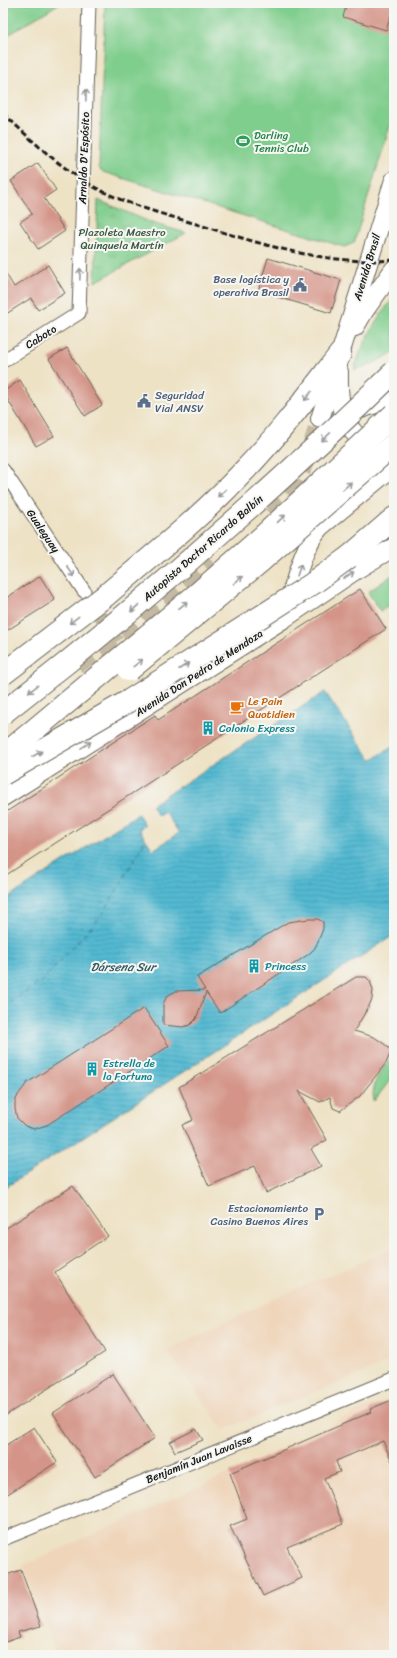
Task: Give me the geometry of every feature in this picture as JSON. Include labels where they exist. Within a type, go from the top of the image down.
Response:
[{"type":"highway","points":[[3,674],[105,596],[185,527],[242,473],[284,427],[340,354]]},
{"type":"highway","name":"Autopista Doctor Ricardo Balbín","points":[[3,713],[132,610],[252,505],[394,372]]},
{"type":"highway","points":[[357,408],[381,400],[394,388]]},
{"type":"highway","points":[[3,756],[262,537],[394,414]]},
{"type":"highway","points":[[3,756],[51,730],[141,660],[261,561],[394,444]]},
{"type":"highway","points":[[3,774],[127,702],[312,584],[349,557],[394,518]]},
{"type":"main road","name":"Avenida Brasil","points":[[340,354],[394,180]]},
{"type":"main road","points":[[320,419],[340,354],[365,310],[394,269]]},
{"type":"main road","points":[[340,354],[341,408],[348,425],[365,442],[382,450],[394,451]]},
{"type":"main road","points":[[282,620],[307,547],[313,536],[320,527],[394,466]]},
{"type":"main road","name":"Avenida Don Pedro de Mendoza","points":[[3,797],[394,547]]},
{"type":"street","name":"Arnaldo D'Espósito","points":[[79,313],[89,3]]},
{"type":"street","name":"Caboto","points":[[3,361],[79,313]]},
{"type":"street","name":"Gualeguay","points":[[3,470],[84,591]]},
{"type":"street","name":"Benjamín Juan Lavaisse","points":[[3,1539],[394,1379]]},
{"type":"shaded area","points":[[394,1248],[394,1360],[223,1430],[167,1350],[278,1297]]},
{"type":"shaded area","points":[[394,1397],[394,1655],[57,1655],[22,1566],[230,1473],[361,1410]]},
{"type":"green space","points":[[3,3],[60,3],[3,38]]},
{"type":"green space","name":"Darling Tennis Club","points":[[105,3],[394,3],[394,113],[354,243],[344,247],[103,172],[99,168]]},
{"type":"green space","name":"Plazoleta Maestro Quinquela Martín","points":[[98,200],[152,223],[186,233],[95,282]]},
{"type":"green space","points":[[394,297],[394,352],[374,363],[354,370],[361,350],[371,331]]},
{"type":"green space","points":[[394,574],[394,602],[380,611],[368,592]]},
{"type":"green space","points":[[394,1055],[394,1075],[374,1101],[373,1094],[375,1082],[381,1071]]},
{"type":"water","name":"Dársena Sur","points":[[325,692],[371,760],[394,746],[394,797],[391,799],[394,804],[394,935],[3,1189],[3,901],[138,814],[145,825],[139,829],[153,850],[179,833],[165,812],[158,816],[151,805]]},
{"type":"building","points":[[347,3],[394,3],[394,17],[391,16],[386,30],[343,17]]},
{"type":"building","points":[[38,163],[56,190],[44,198],[65,231],[38,249],[20,222],[32,214],[11,181]]},
{"type":"building","name":"Base logística y operativa Brasil","points":[[268,258],[341,280],[331,313],[258,291]]},
{"type":"building","points":[[48,265],[65,293],[38,310],[31,298],[3,316],[3,269],[14,287]]},
{"type":"building","points":[[67,348],[102,405],[85,416],[49,359]]},
{"type":"building","points":[[20,380],[54,436],[36,446],[3,392]]},
{"type":"building","points":[[40,576],[55,600],[3,633],[3,600]]},
{"type":"building","points":[[360,589],[386,629],[3,877],[3,814],[155,715],[158,720]]},
{"type":"building","name":"Princess","points":[[318,919],[323,922],[323,929],[315,948],[309,954],[220,1013],[206,992],[196,1019],[190,1025],[183,1027],[163,1025],[163,1004],[167,996],[176,991],[205,990],[197,977],[288,922]]},
{"type":"building","points":[[356,977],[366,977],[370,981],[373,990],[372,999],[368,1008],[354,1031],[374,1037],[389,1048],[391,1052],[386,1063],[360,1096],[340,1111],[333,1108],[330,1097],[320,1102],[299,1091],[327,1140],[311,1149],[321,1166],[266,1193],[255,1166],[209,1186],[182,1125],[193,1120],[179,1087]]},
{"type":"building","name":"Estrella de la Fortuna","points":[[144,1008],[169,1046],[47,1125],[34,1129],[25,1126],[17,1118],[15,1102],[18,1095],[27,1083]]},
{"type":"building","points":[[73,1186],[108,1236],[55,1272],[105,1352],[3,1417],[3,1230]]},
{"type":"building","points":[[113,1374],[155,1438],[95,1477],[53,1413]]},
{"type":"building","points":[[394,1399],[394,1466],[383,1441],[336,1461],[340,1472],[324,1478],[343,1524],[287,1547],[302,1578],[263,1596],[230,1526],[247,1519],[230,1473],[371,1412],[370,1409]]},
{"type":"building","points":[[34,1427],[57,1462],[3,1497],[3,1447]]},
{"type":"building","points":[[196,1429],[203,1440],[175,1452],[170,1442]]},
{"type":"building","points":[[21,1570],[41,1626],[18,1632],[20,1637],[3,1643],[3,1576]]},
{"type":"ferry route","points":[[3,1007],[43,980],[103,914],[146,839]]},
{"type":"tunnel","points":[[272,516],[281,506],[296,483],[307,458],[320,419]]},
{"type":"tunnel","points":[[77,665],[170,602],[215,565]]},
{"type":"tunnel","points":[[89,599],[152,693]]},
{"type":"railway","points":[[3,113],[62,166],[84,181],[123,201],[242,238],[292,251],[343,260],[394,260]]},
{"type":"place","name":"Darling Tennis Club","points":[[243,141]]},
{"type":"place","name":"Base logística y operativa Brasil","points":[[300,285]]},
{"type":"place","name":"Seguridad Vial ANSV","points":[[144,401]]},
{"type":"place","name":"Le Pain Quotidien","points":[[237,707]]},
{"type":"place","name":"Colonia Express","points":[[208,728]]},
{"type":"place","name":"Princess","points":[[254,966]]},
{"type":"place","name":"Estrella de la Fortuna","points":[[92,1069]]},
{"type":"place","name":"Estacionamiento Casino Buenos Aires","points":[[319,1214]]}]
